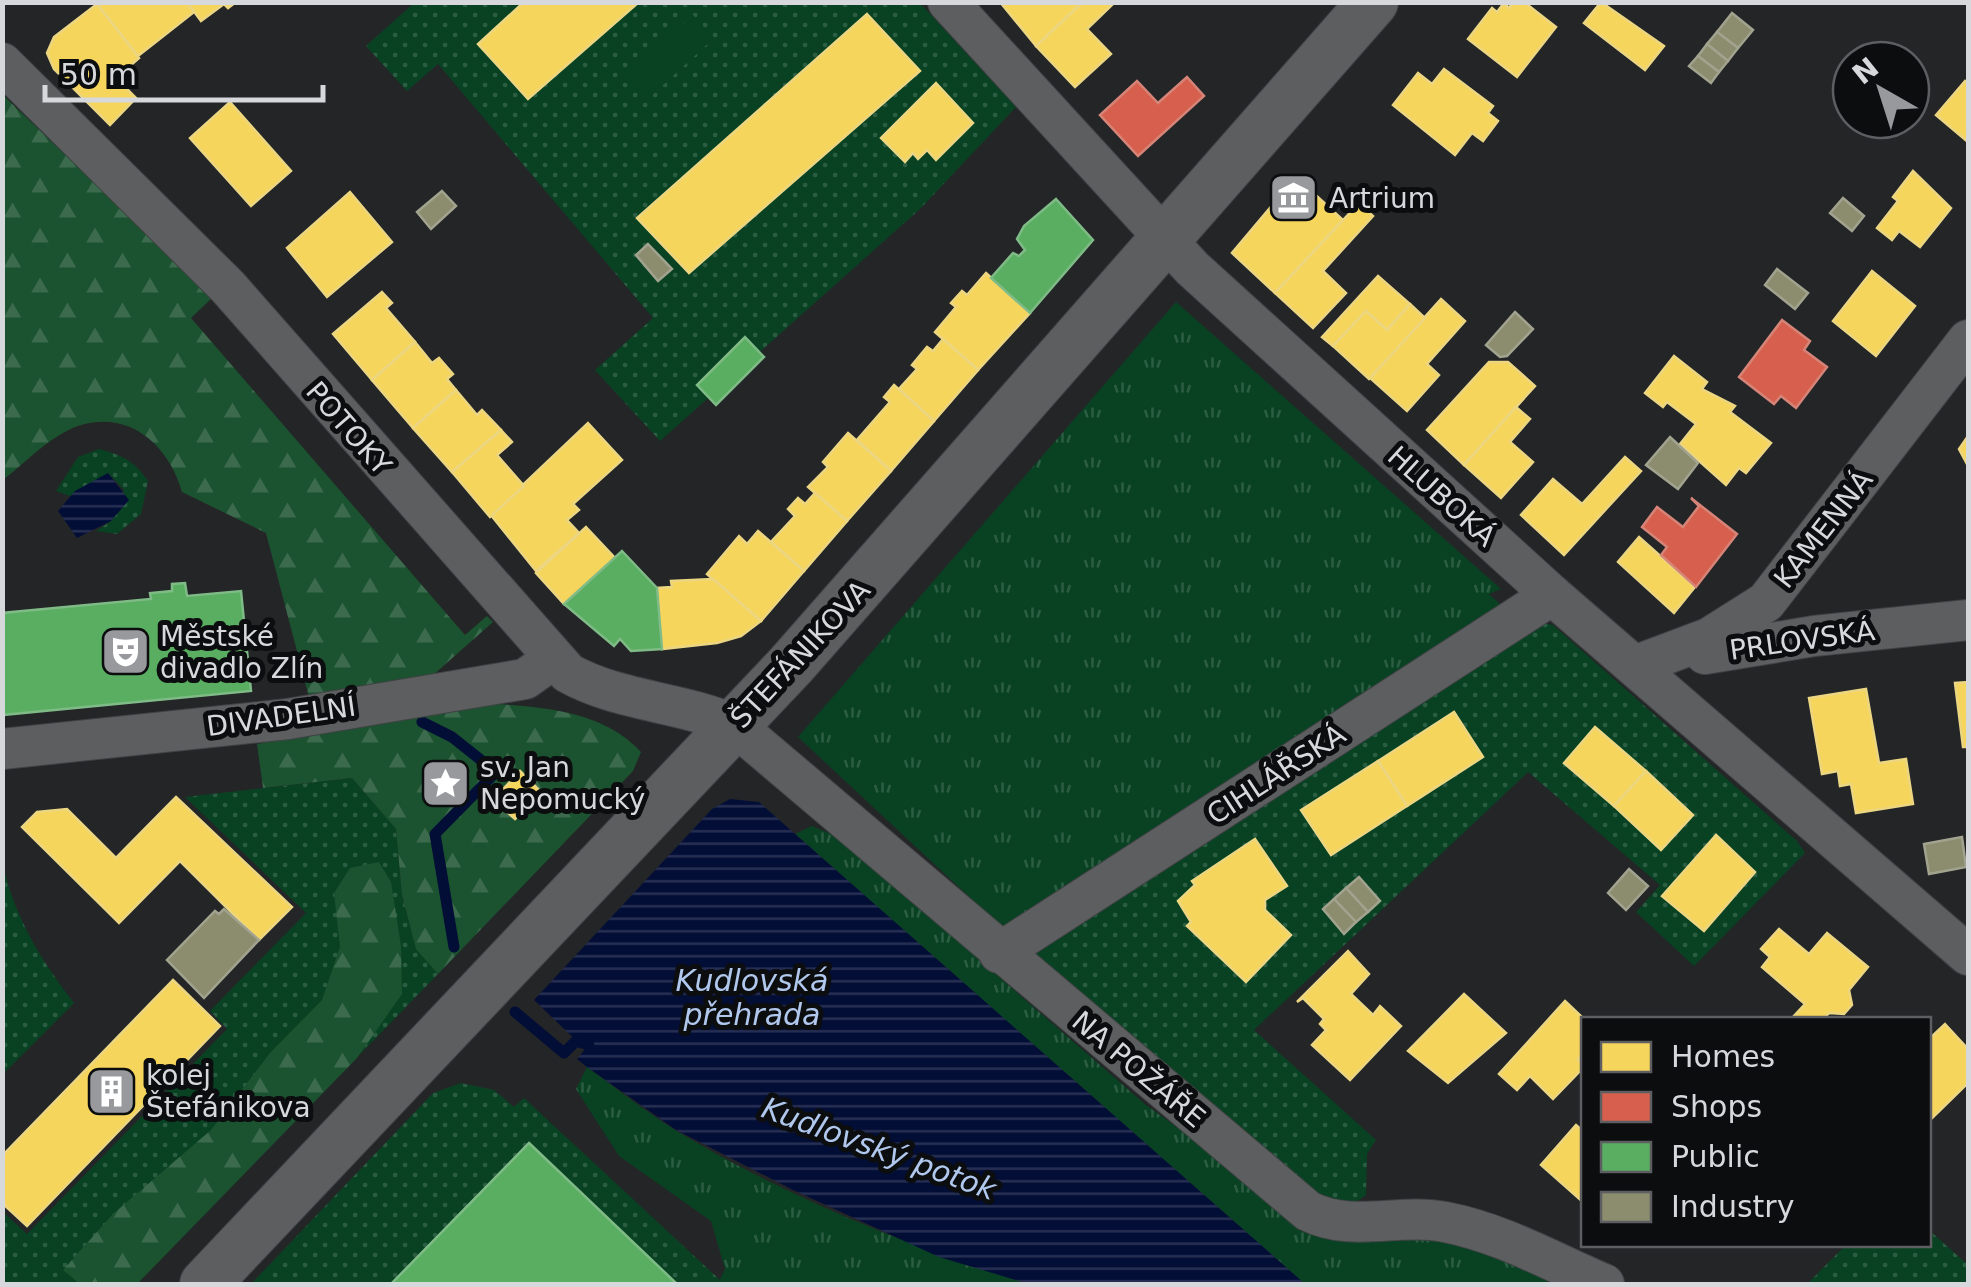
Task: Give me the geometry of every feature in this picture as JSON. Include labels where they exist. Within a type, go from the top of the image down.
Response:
[{"type":"street","name":"HLUBOKÁ","points":[[948,2],[1164,242],[1552,595],[1637,664],[1968,955]]},
{"type":"street","name":"ŠTEFÁNIKOVA","points":[[205,1284],[918,526],[1373,2]]},
{"type":"street","name":"POTOKY","points":[[2,63],[228,288],[552,660],[587,684],[699,711],[734,725]]},
{"type":"street","name":"KAMENNÁ","points":[[1637,664],[1708,638],[1766,602],[1968,340]]},
{"type":"street","name":"CIHLÁŘSKÁ","points":[[999,953],[1552,595]]},
{"type":"street","name":"PRLOVSKÁ","points":[[1637,664],[1814,636],[1968,620]]},
{"type":"street","name":"DIVADELNÍ","points":[[2,749],[288,719],[524,679],[552,660]]},
{"type":"street","name":"NA POŽÁŘE","points":[[734,725],[1308,1211],[1342,1222],[1419,1219],[1474,1229],[1604,1284]]},
{"type":"green space","points":[[414,3],[920,3],[1016,107],[920,209],[660,441],[595,370],[653,318],[438,64],[407,91],[366,46]]},
{"type":"green space","points":[[693,15],[714,38],[649,98],[627,75]]},
{"type":"green space","points":[[2,94],[213,297],[191,318],[465,635],[487,616],[493,622],[414,692],[309,697],[266,533],[182,492],[157,446],[130,427],[97,422],[68,430],[3,480]]},
{"type":"green space","points":[[1176,302],[1501,589],[1489,594],[1510,613],[1006,931],[798,737]]},
{"type":"green space","points":[[99,449],[127,460],[148,481],[141,514],[117,534],[96,531],[111,521],[124,490],[109,474],[70,496],[56,491],[78,457]]},
{"type":"green space","points":[[1537,622],[1553,625],[1797,841],[1805,853],[1694,966],[1636,912],[1660,885],[1528,772],[1254,1030],[1376,1140],[1367,1154],[1366,1195],[1351,1206],[1318,1196],[1033,953]]},
{"type":"green space","points":[[499,704],[556,710],[593,720],[641,752],[633,771],[438,974],[416,949],[402,895],[396,829],[352,778],[263,788],[257,744]]},
{"type":"green space","points":[[352,778],[396,829],[402,895],[416,948],[438,974],[137,1284],[3,1284],[2,1211],[27,1234],[227,1029],[210,1011],[306,913],[185,797]]},
{"type":"green space","points":[[812,826],[838,837],[1146,1105],[1319,1230],[1469,1243],[1554,1284],[1305,1284],[795,834]]},
{"type":"green space","points":[[379,862],[391,882],[401,946],[402,994],[357,1058],[137,1284],[80,1284],[63,1270],[113,1214],[211,1130],[270,1053],[322,1000],[340,947],[334,893],[350,868]]},
{"type":"green space","points":[[3,865],[31,938],[74,1003],[3,1074]]},
{"type":"green space","points":[[587,1067],[675,1130],[758,1176],[894,1237],[1029,1284],[718,1284],[725,1269],[711,1221],[619,1156],[576,1089]]},
{"type":"green space","points":[[461,1083],[494,1090],[514,1107],[524,1098],[720,1280],[718,1284],[251,1284],[433,1093]]},
{"type":"green space","points":[[1931,1232],[1968,1265],[1968,1284],[1807,1284],[1844,1247],[1931,1247]]},
{"type":"water","points":[[108,473],[129,500],[111,521],[77,538],[58,511],[75,491]]},
{"type":"water","name":"Kudlovská přehrada","points":[[730,799],[759,802],[1305,1284],[1029,1284],[939,1257],[793,1190],[676,1130],[577,1059],[585,1049],[534,1000],[712,809]]},
{"type":"building: Homes","points":[[187,2],[236,2],[228,8],[224,4],[201,21]]},
{"type":"building: Homes","points":[[187,2],[194,12],[138,56],[97,4]]},
{"type":"building: Homes","points":[[524,2],[639,2],[528,99],[478,44]]},
{"type":"building: Homes","points":[[1000,2],[1083,2],[1036,46]]},
{"type":"building: Homes","points":[[1083,2],[1115,2],[1087,29],[1111,54],[1075,87],[1036,46]]},
{"type":"building: Homes","points":[[1513,2],[1524,2],[1556,27],[1517,77],[1468,39],[1492,8],[1497,12],[1504,3],[1509,8]]},
{"type":"building: Homes","points":[[1601,2],[1664,46],[1645,70],[1584,23]]},
{"type":"building: Homes","points":[[97,4],[139,58],[116,78],[136,98],[110,125],[54,69],[47,53],[54,37]]},
{"type":"building: Homes","points":[[867,14],[920,71],[689,273],[637,218]]},
{"type":"building: Homes","points":[[1444,69],[1493,106],[1488,113],[1498,121],[1483,141],[1472,133],[1455,155],[1393,105],[1418,73],[1432,84]]},
{"type":"building: Homes","points":[[1965,81],[1968,84],[1968,142],[1936,115]]},
{"type":"building: Homes","points":[[936,83],[973,123],[936,160],[927,150],[918,159],[913,153],[905,162],[881,138]]},
{"type":"building: Homes","points":[[230,102],[291,171],[251,206],[190,138]]},
{"type":"building: Homes","points":[[1913,171],[1951,208],[1920,247],[1899,231],[1892,240],[1877,228],[1898,201],[1893,197]]},
{"type":"building: Homes","points":[[1296,177],[1343,220],[1275,293],[1232,253]]},
{"type":"building: Homes","points":[[350,192],[392,242],[327,297],[287,248]]},
{"type":"building: Homes","points":[[1359,203],[1373,216],[1323,271],[1346,293],[1313,328],[1275,293]]},
{"type":"building: Homes","points":[[1872,271],[1915,306],[1876,356],[1833,321]]},
{"type":"building: Homes","points":[[986,273],[1030,313],[978,370],[935,332],[956,307],[951,303],[962,291],[967,295]]},
{"type":"building: Homes","points":[[1378,276],[1410,304],[1387,330],[1366,311],[1333,346],[1322,337]]},
{"type":"building: Homes","points":[[382,292],[392,303],[386,308],[415,342],[372,380],[333,334]]},
{"type":"building: Homes","points":[[1441,299],[1465,321],[1427,364],[1439,375],[1407,411],[1370,378]]},
{"type":"building: Homes","points":[[1410,304],[1425,318],[1369,379],[1333,346],[1366,311],[1387,330]]},
{"type":"building: Homes","points":[[943,339],[978,370],[934,421],[899,389],[917,369],[912,365],[927,347],[933,351]]},
{"type":"building: Homes","points":[[415,342],[432,363],[439,358],[453,374],[447,379],[456,390],[413,428],[372,380]]},
{"type":"building: Homes","points":[[1674,356],[1707,382],[1702,389],[1735,406],[1730,412],[1771,443],[1746,473],[1739,468],[1726,485],[1680,444],[1696,424],[1667,402],[1663,407],[1645,393]]},
{"type":"building: Homes","points":[[1489,362],[1508,362],[1535,386],[1464,465],[1427,430]]},
{"type":"building: Homes","points":[[894,385],[934,421],[891,471],[857,440],[890,402],[884,397]]},
{"type":"building: Homes","points":[[456,390],[477,415],[482,410],[501,430],[452,472],[413,428]]},
{"type":"building: Homes","points":[[1516,407],[1530,419],[1510,442],[1533,462],[1501,498],[1464,465]]},
{"type":"building: Homes","points":[[588,423],[622,460],[573,504],[579,510],[567,520],[579,533],[536,571],[491,515]]},
{"type":"building: Homes","points":[[501,430],[512,442],[497,455],[524,486],[490,517],[452,472]]},
{"type":"building: Homes","points":[[848,433],[891,471],[847,521],[808,487],[828,467],[823,462]]},
{"type":"building: Homes","points":[[1968,436],[1968,466],[1959,449]]},
{"type":"building: Homes","points":[[1625,457],[1641,471],[1564,555],[1521,515],[1553,479],[1582,504]]},
{"type":"building: Homes","points":[[815,493],[847,521],[804,571],[771,542],[795,516],[788,509],[798,498],[805,504]]},
{"type":"building: Homes","points":[[586,527],[615,558],[564,604],[536,573]]},
{"type":"building: Homes","points":[[758,531],[804,571],[761,621],[707,574],[739,536],[747,544]]},
{"type":"building: Homes","points":[[1639,537],[1695,587],[1674,613],[1618,562]]},
{"type":"building: Homes","points":[[713,579],[761,621],[741,636],[717,643],[662,649],[657,588],[672,587],[671,581]]},
{"type":"building: Homes","points":[[1968,682],[1968,747],[1963,747],[1955,683]]},
{"type":"building: Homes","points":[[1866,689],[1879,763],[1906,759],[1913,804],[1856,813],[1851,784],[1840,786],[1838,771],[1822,774],[1809,698]]},
{"type":"building: Homes","points":[[1454,712],[1483,757],[1407,806],[1378,761]]},
{"type":"building: Homes","points":[[1595,727],[1646,771],[1614,806],[1564,763]]},
{"type":"building: Homes","points":[[1378,761],[1407,806],[1331,855],[1301,810]]},
{"type":"building: Homes","points":[[520,771],[541,792],[515,819],[493,800]]},
{"type":"building: Homes","points":[[1646,771],[1693,815],[1661,850],[1614,806]]},
{"type":"building: Homes","points":[[176,797],[292,907],[259,940],[180,861],[119,923],[22,827],[37,812],[67,809],[116,858]]},
{"type":"building: Homes","points":[[1716,835],[1755,872],[1704,931],[1662,896]]},
{"type":"building: Homes","points":[[1255,839],[1287,886],[1265,900],[1265,910],[1291,935],[1246,982],[1187,926],[1191,922],[1178,901],[1195,885],[1192,881]]},
{"type":"building: Homes","points":[[1779,929],[1809,954],[1827,933],[1868,967],[1849,990],[1852,1005],[1844,1014],[1793,1017],[1805,1004],[1762,967],[1770,957],[1761,949]]},
{"type":"building: Homes","points":[[1348,951],[1369,974],[1351,994],[1373,1015],[1380,1006],[1401,1026],[1350,1080],[1312,1045],[1326,1030],[1320,1024],[1324,1019],[1303,998],[1297,1002]]},
{"type":"building: Homes","name":"kolej Štefánikova","points":[[173,980],[220,1026],[27,1226],[2,1203],[2,1156]]},
{"type":"building: Homes","points":[[1464,994],[1506,1033],[1448,1083],[1408,1051]]},
{"type":"building: Homes","points":[[1565,1001],[1582,1017],[1578,1059],[1581,1070],[1553,1099],[1530,1076],[1517,1090],[1499,1074]]},
{"type":"building: Homes","points":[[1945,1024],[1968,1049],[1968,1083],[1931,1119],[1931,1037]]},
{"type":"building: Homes","points":[[1576,1125],[1581,1129],[1581,1200],[1541,1165]]},
{"type":"building: Shops","points":[[1187,77],[1204,96],[1138,156],[1100,115],[1137,81],[1158,103]]},
{"type":"building: Shops","points":[[1782,320],[1810,341],[1804,350],[1827,367],[1796,408],[1781,396],[1774,404],[1739,377]]},
{"type":"building: Shops","points":[[1691,498],[1737,534],[1696,587],[1661,555],[1667,547],[1642,527],[1657,507],[1683,527],[1699,506]]},
{"type":"building: Public","points":[[1056,199],[1093,240],[1030,313],[991,278],[1013,253],[1019,256],[1025,250],[1017,239],[1024,226]]},
{"type":"building: Public","points":[[745,337],[764,357],[716,405],[697,385]]},
{"type":"building: Public","points":[[622,551],[657,588],[662,649],[631,651],[620,639],[614,646],[564,604]]},
{"type":"building: Public","name":"Městské divadlo Zlín","points":[[185,583],[187,596],[241,591],[251,691],[2,715],[2,613],[151,599],[150,593],[172,591],[172,584]]},
{"type":"building: Public","points":[[529,1143],[677,1284],[391,1284]]},
{"type":"building: Industry","points":[[1732,13],[1753,30],[1738,48],[1717,32]]},
{"type":"building: Industry","points":[[1717,32],[1738,48],[1728,61],[1707,44]]},
{"type":"building: Industry","points":[[1707,44],[1728,61],[1719,72],[1698,56]]},
{"type":"building: Industry","points":[[1698,56],[1719,72],[1711,83],[1689,66]]},
{"type":"building: Industry","points":[[442,191],[456,206],[431,229],[417,212]]},
{"type":"building: Industry","points":[[1843,198],[1864,216],[1852,231],[1830,213]]},
{"type":"building: Industry","points":[[648,244],[672,269],[658,281],[636,255]]},
{"type":"building: Industry","points":[[1777,269],[1808,293],[1795,309],[1765,285]]},
{"type":"building: Industry","points":[[1515,312],[1533,329],[1507,356],[1500,357],[1486,345]]},
{"type":"building: Industry","points":[[1670,437],[1698,463],[1678,489],[1646,465]]},
{"type":"building: Industry","points":[[1962,837],[1966,867],[1929,874],[1924,844]]},
{"type":"building: Industry","points":[[1629,869],[1648,886],[1626,910],[1608,893]]},
{"type":"building: Industry","points":[[1359,877],[1380,901],[1368,912],[1346,888]]},
{"type":"building: Industry","points":[[1346,888],[1368,912],[1356,922],[1334,899]]},
{"type":"building: Industry","points":[[1334,899],[1356,922],[1344,934],[1323,909]]},
{"type":"building: Industry","points":[[224,909],[259,940],[204,998],[167,960],[215,911],[219,914]]},
{"type":"waterway","name":"Kudlovský potok","points":[[422,722],[452,737],[496,772],[435,834],[454,947]]},
{"type":"waterway","name":"Kudlovský potok","points":[[515,1012],[564,1053],[576,1041],[589,1045]]},
{"type":"place","name":"Artrium","points":[[1294,198]]},
{"type":"place","name":"Městské divadlo Zlín","points":[[125,652]]},
{"type":"place","name":"sv. Jan Nepomucký","points":[[445,783]]},
{"type":"place","name":"kolej Štefánikova","points":[[111,1091]]}]
